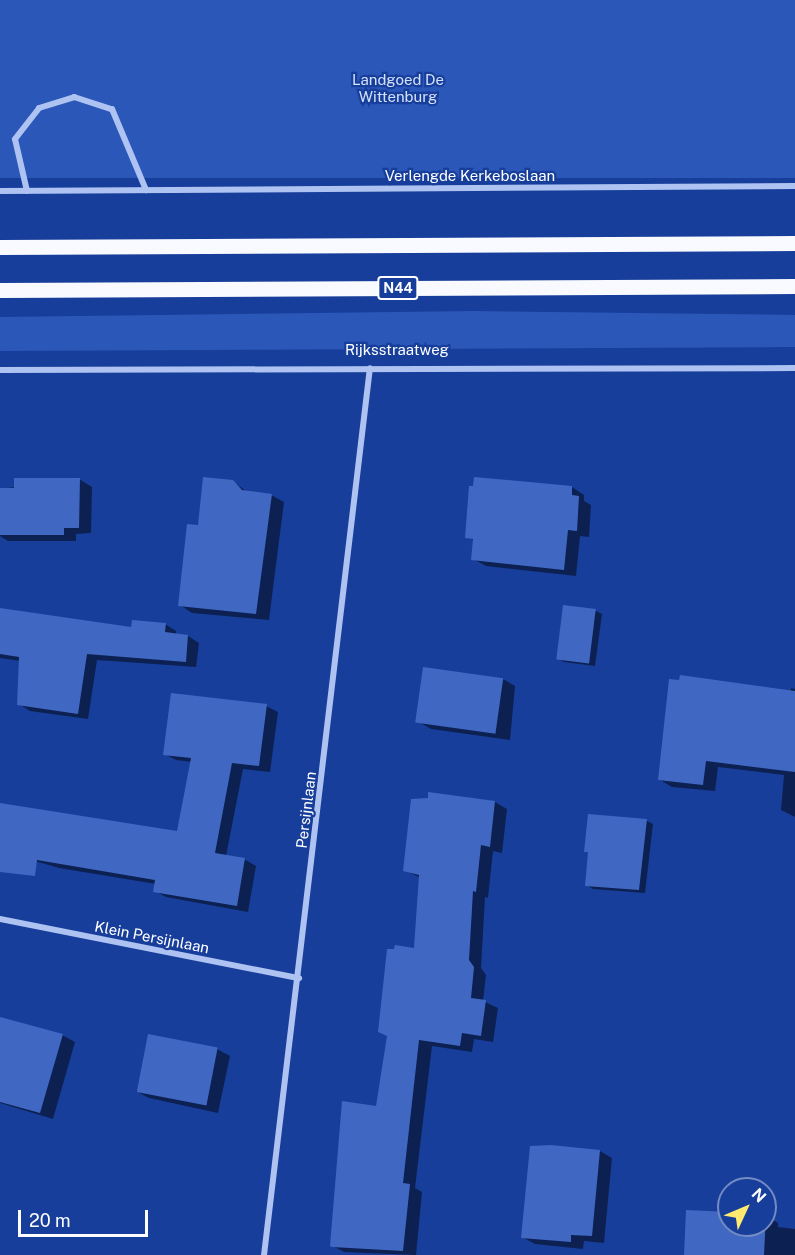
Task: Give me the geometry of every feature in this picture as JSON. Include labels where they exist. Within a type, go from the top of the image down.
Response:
[{"type":"main road","points":[[0,247],[795,243]]},
{"type":"main road","name":"N44","points":[[0,290],[795,286]]},
{"type":"street","points":[[27,191],[15,139],[39,108],[74,97],[112,109],[146,190]]},
{"type":"street","name":"Verlengde Kerkeboslaan","points":[[0,191],[795,186]]},
{"type":"street","name":"Persijnlaan","points":[[264,1255],[299,978],[370,368]]},
{"type":"street","name":"Rijksstraatweg","points":[[0,370],[795,368]]},
{"type":"street","name":"Klein Persijnlaan","points":[[0,919],[299,978]]},
{"type":"green space","name":"Landgoed De Wittenburg","points":[[0,0],[795,0],[795,178],[0,178]]},
{"type":"green space","points":[[474,311],[795,315],[795,347],[0,351],[0,317]]},
{"type":"building","points":[[203,477],[233,480],[242,490],[272,494],[256,614],[178,606],[187,524],[198,525]]},
{"type":"building","points":[[474,477],[572,486],[572,495],[579,496],[577,531],[568,530],[564,570],[471,560],[473,539],[465,538],[469,486],[473,486]]},
{"type":"building","points":[[14,478],[80,478],[79,528],[64,528],[64,535],[0,535],[0,488],[14,488]]},
{"type":"building","points":[[563,605],[596,609],[589,664],[556,660]]},
{"type":"building","points":[[0,608],[131,627],[132,620],[166,623],[165,632],[188,635],[186,662],[87,654],[78,714],[17,705],[19,657],[0,654]]},
{"type":"building","points":[[423,667],[503,678],[495,734],[415,722]]},
{"type":"building","points":[[680,675],[795,691],[795,772],[706,761],[703,785],[658,780],[669,679],[679,680]]},
{"type":"building","points":[[171,693],[267,704],[259,766],[232,763],[215,853],[245,858],[237,906],[153,892],[155,880],[37,860],[35,876],[0,872],[0,803],[177,831],[191,758],[163,755]]},
{"type":"building","points":[[428,792],[495,801],[490,847],[481,845],[476,892],[473,891],[469,960],[474,967],[471,998],[486,1000],[481,1036],[462,1033],[460,1046],[419,1040],[403,1183],[410,1184],[403,1251],[332,1247],[330,1246],[342,1101],[376,1106],[387,1036],[378,1032],[387,949],[394,949],[395,945],[414,948],[419,875],[403,871],[411,799],[428,798]]},
{"type":"building","points":[[588,814],[647,819],[639,890],[585,886],[588,852],[584,852]]},
{"type":"building","points":[[0,1017],[63,1034],[40,1113],[0,1102]]},
{"type":"building","points":[[148,1034],[218,1048],[206,1105],[137,1092]]},
{"type":"building","points":[[551,1145],[600,1150],[592,1236],[571,1235],[571,1242],[521,1238],[530,1146]]},
{"type":"building","points":[[686,1210],[717,1211],[717,1237],[765,1237],[764,1255],[684,1255]]}]
